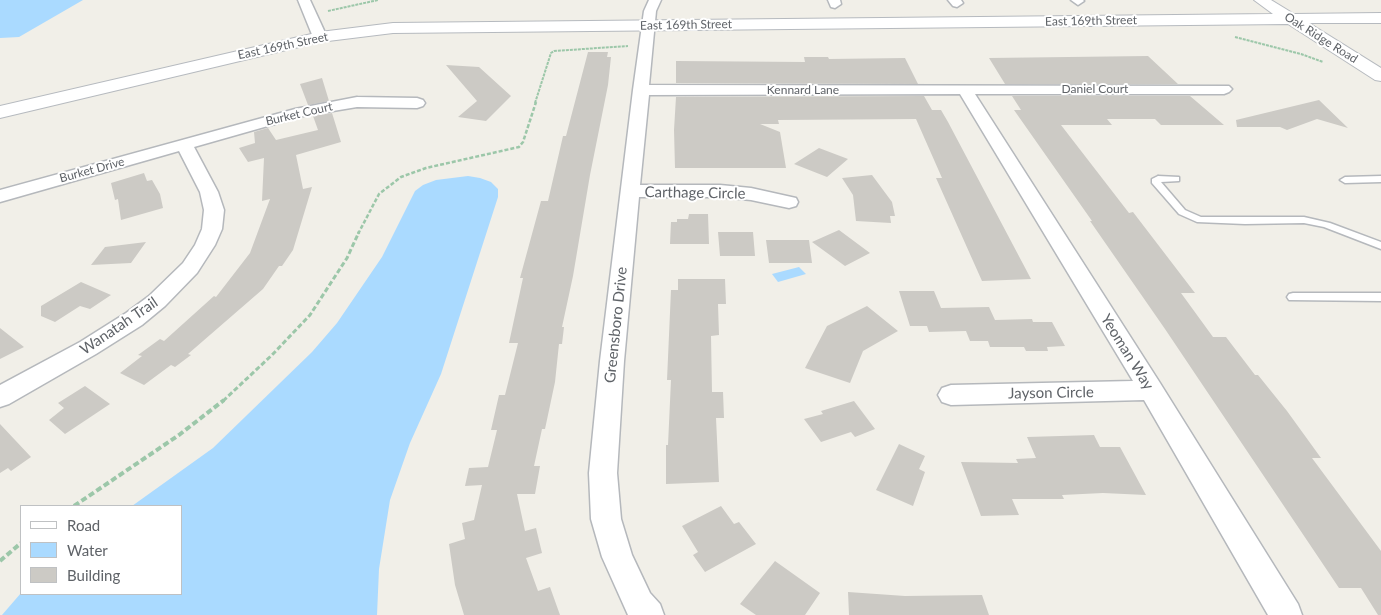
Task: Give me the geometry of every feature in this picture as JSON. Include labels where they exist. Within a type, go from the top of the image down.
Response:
[{"type":"street","points":[[304,0],[320,37]]},
{"type":"street","name":"Greensboro Drive","points":[[648,615],[639,604],[617,557],[606,519],[603,472],[612,361],[648,26],[650,11],[655,0]]},
{"type":"street","name":"Oak Ridge Road","points":[[1261,0],[1381,76]]},
{"type":"street","name":"East 169th Street","points":[[0,112],[320,37],[393,28],[1381,18]]},
{"type":"street","name":"Daniel Court","points":[[965,90],[1224,89]]},
{"type":"street","name":"Kennard Lane","points":[[641,90],[965,90]]},
{"type":"street","name":"Yeoman Way","points":[[965,90],[1151,390],[1286,615]]},
{"type":"street","name":"Burket Court","points":[[184,145],[301,112],[334,105],[376,101],[417,103]]},
{"type":"street","name":"Burket Drive","points":[[0,196],[184,145]]},
{"type":"street","name":"Wanatah Trail","points":[[0,397],[88,348],[134,319],[158,301],[190,268],[205,245],[212,229],[214,210],[209,192],[184,145]]},
{"type":"street","name":"Carthage Circle","points":[[631,191],[751,194],[789,202]]},
{"type":"street","name":"Jayson Circle","points":[[951,394],[1151,390]]},
{"type":"lane","points":[[1176,179],[1158,179],[1155,181],[1182,212],[1200,220],[1304,220],[1327,225],[1381,246]]},
{"type":"lane","points":[[1367,179],[1381,190]]},
{"type":"lane","points":[[1345,180],[1381,179]]},
{"type":"lane","points":[[1294,297],[1381,297]]},
{"type":"path","points":[[327,12],[378,0]]},
{"type":"path","points":[[1227,35],[1301,54],[1328,64]]},
{"type":"path","points":[[75,505],[179,435],[223,401],[272,355],[310,315],[331,285],[347,258],[379,194],[386,187],[401,177],[426,168],[519,147],[523,142],[551,53],[554,51],[630,46]]},
{"type":"path","points":[[0,561],[20,544]]},
{"type":"water","points":[[0,0],[83,0],[19,37],[0,38]]},
{"type":"water","points":[[468,176],[480,178],[491,182],[498,189],[498,197],[441,374],[410,443],[390,500],[379,569],[377,615],[2,615],[20,594],[182,595],[182,505],[133,505],[213,448],[312,352],[337,323],[382,257],[415,191],[423,185],[436,180]]},
{"type":"water","points":[[799,267],[806,274],[778,282],[772,274]]},
{"type":"building","points":[[588,52],[608,52],[607,57],[611,57],[608,85],[562,327],[564,327],[562,344],[559,344],[555,382],[545,429],[542,429],[534,466],[540,466],[535,494],[517,494],[525,531],[536,528],[542,553],[526,558],[538,591],[550,587],[560,615],[464,615],[455,585],[449,544],[465,539],[462,523],[474,520],[482,485],[465,486],[469,468],[488,467],[497,430],[491,430],[499,395],[505,395],[518,343],[509,343],[523,278],[520,278],[541,201],[548,201],[563,136],[566,136]]},
{"type":"building","points":[[1148,56],[1178,84],[1005,84],[989,58]]},
{"type":"building","points":[[804,57],[828,57],[829,59],[905,58],[918,84],[676,83],[676,61],[805,62]]},
{"type":"building","points":[[446,65],[479,67],[511,96],[486,121],[458,117],[477,101]]},
{"type":"building","points":[[322,78],[329,101],[308,105],[300,84]]},
{"type":"building","points":[[924,96],[932,110],[941,110],[1031,279],[982,281],[936,178],[942,178],[916,119],[778,120],[779,124],[760,124],[780,132],[786,168],[675,168],[674,130],[676,97]]},
{"type":"building","points":[[1012,96],[1190,96],[1224,125],[1161,125],[1155,119],[1107,119],[1112,125],[1061,125],[1129,213],[1133,212],[1195,293],[1181,293],[1213,337],[1226,337],[1255,375],[1258,375],[1287,411],[1321,458],[1312,458],[1381,551],[1381,615],[1378,615],[1361,588],[1339,588],[1090,221],[1092,221],[1014,110],[1021,110]]},
{"type":"building","points":[[1319,100],[1348,128],[1317,119],[1287,130],[1280,127],[1237,127],[1236,120]]},
{"type":"building","points":[[332,113],[341,142],[296,155],[303,189],[312,187],[293,250],[282,266],[279,266],[263,289],[188,354],[191,355],[175,367],[171,365],[144,385],[120,373],[142,356],[138,355],[160,339],[164,341],[214,296],[216,297],[250,253],[270,199],[262,201],[264,158],[248,162],[239,148],[255,143],[254,132],[268,128],[276,140],[318,130],[313,116]]},
{"type":"building","points":[[819,148],[848,159],[827,177],[794,164]]},
{"type":"building","points":[[144,173],[147,181],[152,180],[160,194],[163,208],[121,220],[118,199],[115,200],[111,183]]},
{"type":"building","points":[[872,175],[892,202],[895,216],[890,216],[891,223],[856,221],[853,195],[842,178]]},
{"type":"building","points":[[689,214],[708,214],[709,244],[670,244],[671,222],[677,222],[677,219],[688,219]]},
{"type":"building","points":[[839,230],[870,253],[845,266],[812,242]]},
{"type":"building","points":[[718,232],[753,232],[755,256],[720,256]]},
{"type":"building","points":[[766,240],[809,240],[812,263],[769,263]]},
{"type":"building","points":[[146,242],[131,263],[91,265],[105,247]]},
{"type":"building","points":[[678,279],[725,279],[726,304],[718,304],[719,335],[711,336],[712,392],[723,392],[724,418],[716,418],[719,482],[666,484],[666,445],[668,445],[671,380],[667,380],[671,290],[678,290]]},
{"type":"building","points":[[81,282],[111,295],[90,309],[80,306],[55,322],[41,316],[41,306]]},
{"type":"building","points":[[899,291],[934,291],[941,308],[989,307],[995,320],[1032,319],[1033,322],[1052,322],[1065,346],[1047,347],[1048,351],[1026,351],[1024,347],[990,347],[988,341],[970,341],[966,331],[929,332],[927,326],[910,326]]},
{"type":"building","points":[[867,306],[898,331],[863,351],[850,383],[805,368],[827,326]]},
{"type":"building","points":[[0,328],[24,347],[0,359]]},
{"type":"building","points":[[85,386],[110,404],[65,434],[49,420],[64,408],[58,403]]},
{"type":"building","points":[[854,401],[875,429],[855,437],[851,432],[821,442],[804,419],[823,414],[821,411]]},
{"type":"building","points":[[0,424],[31,457],[11,471],[8,468],[0,473]]},
{"type":"building","points":[[1094,435],[1100,447],[1120,447],[1146,495],[1103,493],[1062,495],[1064,499],[1012,499],[1019,515],[981,516],[961,462],[1018,463],[1016,459],[1036,458],[1027,437]]},
{"type":"building","points":[[899,444],[925,456],[919,469],[925,472],[913,506],[876,490]]},
{"type":"building","points":[[721,506],[734,524],[739,522],[756,544],[705,572],[693,555],[698,552],[682,526]]},
{"type":"building","points":[[775,561],[820,593],[805,615],[756,615],[740,604]]},
{"type":"building","points":[[848,592],[905,596],[982,595],[989,615],[849,615]]}]
